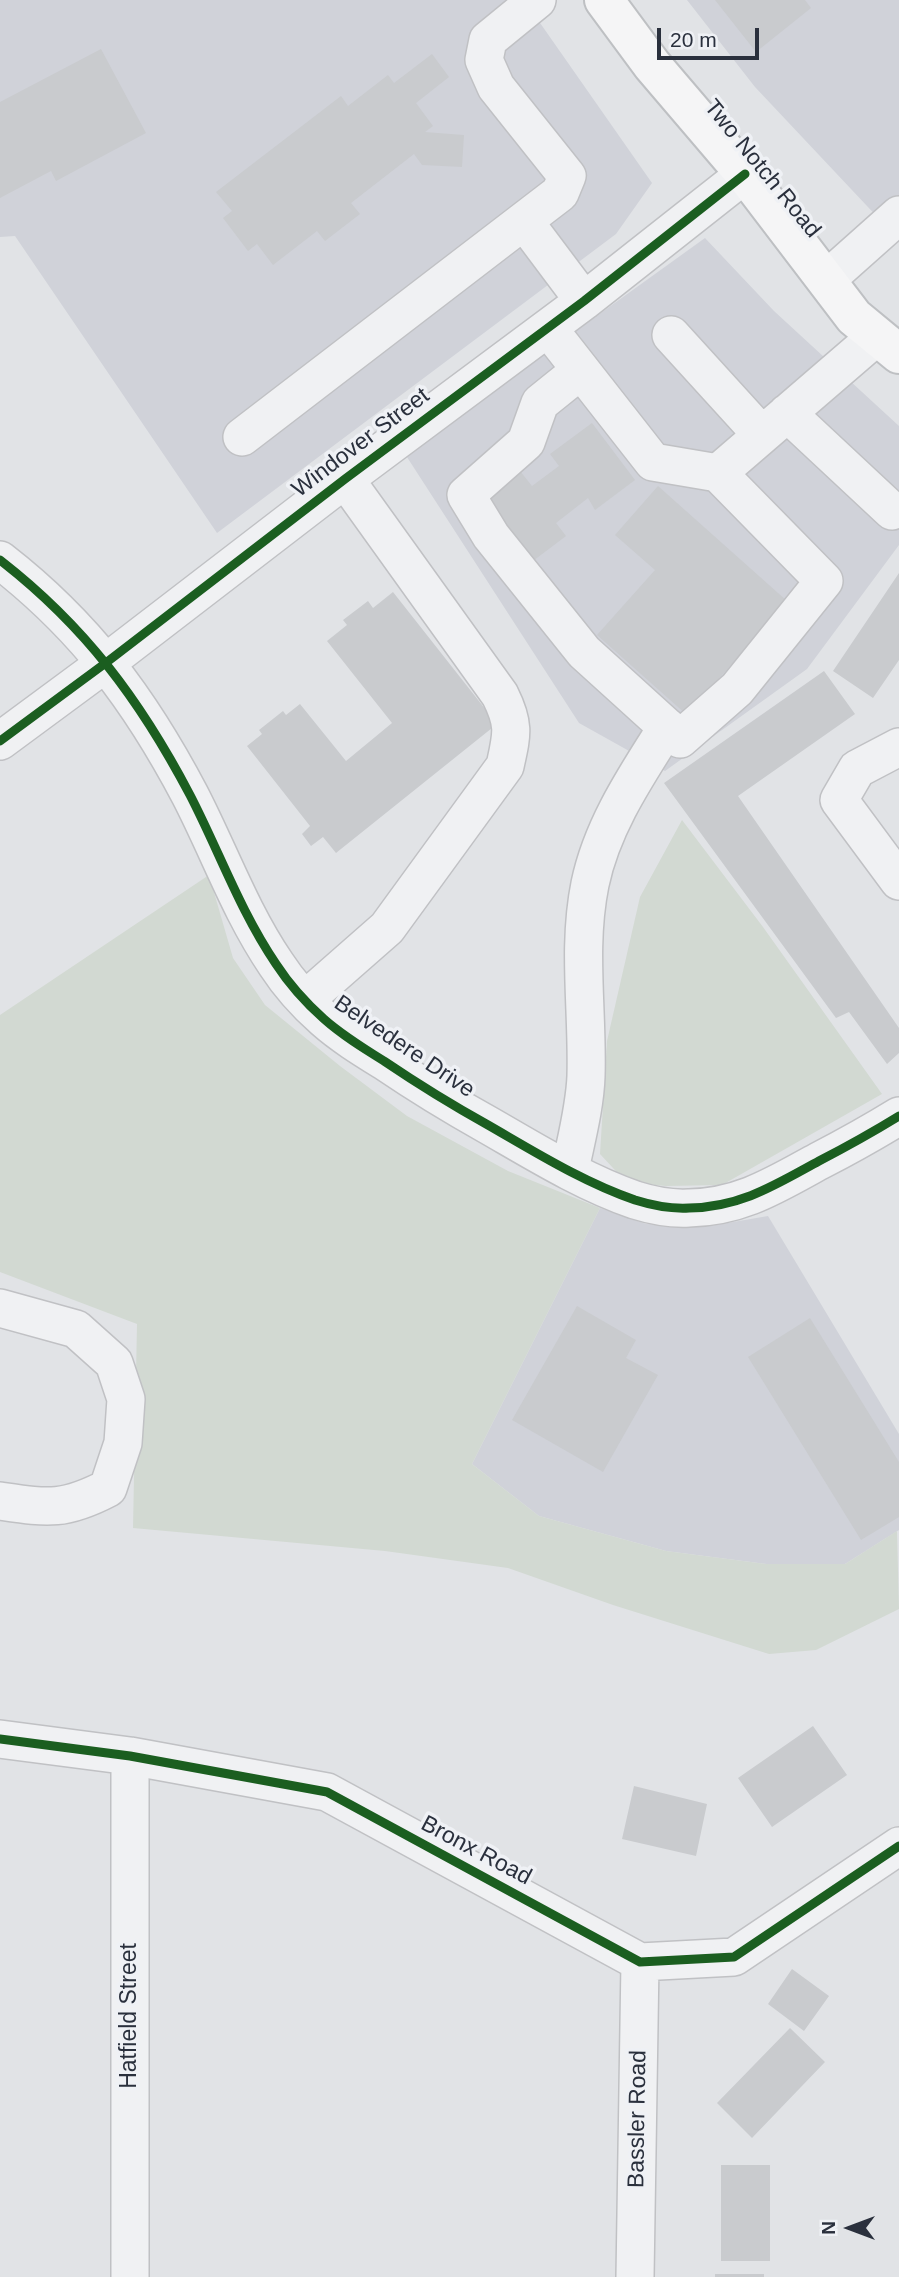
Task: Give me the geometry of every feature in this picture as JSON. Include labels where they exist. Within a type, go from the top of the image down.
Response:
[{"type":"main road","name":"Two Notch Road","points":[[604,0],[652,65],[745,174],[854,317],[888,345]]},
{"type":"street","points":[[242,437],[560,193],[567,176],[496,87],[484,60],[488,40],[537,0]]},
{"type":"street","name":"Windover Street","points":[[0,741],[584,301],[745,174]]},
{"type":"street","points":[[826,280],[899,215]]},
{"type":"street","points":[[524,221],[584,301]]},
{"type":"street","points":[[548,328],[581,370],[653,462],[718,473],[824,581],[737,689],[680,739],[584,652],[491,536],[466,495],[526,442],[540,403],[581,370]]},
{"type":"street","points":[[671,335],[775,424],[892,511]]},
{"type":"street","points":[[718,473],[775,424],[888,345]]},
{"type":"street","points":[[305,1000],[387,928],[505,766],[511,739],[511,718],[500,695],[345,479]]},
{"type":"street","name":"Belvedere Drive","points":[[0,560],[58,609],[107,662],[161,743],[191,797],[238,899],[257,933],[275,963],[305,1000],[324,1020],[437,1096],[570,1170],[636,1200],[687,1209],[752,1197],[899,1116]]},
{"type":"street","points":[[570,1170],[586,1086],[583,930],[590,882],[606,834],[624,795],[667,727]]},
{"type":"street","points":[[899,747],[857,769],[839,800],[899,881]]},
{"type":"street","points":[[0,1308],[76,1329],[114,1363],[127,1399],[122,1443],[108,1488],[80,1502],[45,1508],[0,1502]]},
{"type":"street","name":"Bronx Road","points":[[0,1739],[130,1756],[327,1793],[640,1962]]},
{"type":"street","name":"Hatfield Street","points":[[130,1756],[130,2277]]},
{"type":"street","points":[[640,1962],[734,1957],[899,1846]]},
{"type":"street","name":"Bassler Road","points":[[635,2277],[640,1962]]},
{"type":"shaded area","points":[[0,0],[524,0],[652,183],[616,234],[217,533],[15,236],[0,237]]},
{"type":"shaded area","points":[[687,0],[899,0],[899,240],[755,87]]},
{"type":"shaded area","points":[[705,238],[774,311],[899,426],[899,545],[807,669],[665,771],[579,723],[405,454]]},
{"type":"shaded area","points":[[682,820],[763,927],[882,1094],[722,1185],[666,1186],[626,1182],[600,1154],[607,1041],[640,897]]},
{"type":"shaded area","points":[[209,875],[233,958],[265,1005],[407,1116],[508,1171],[600,1208],[472,1464],[539,1516],[666,1551],[766,1564],[845,1564],[897,1531],[899,1609],[816,1650],[769,1654],[613,1605],[508,1568],[385,1551],[133,1528],[137,1324],[0,1272],[0,1015]]},
{"type":"shaded area","points":[[600,1208],[646,1224],[710,1226],[768,1216],[899,1434],[899,1530],[845,1564],[766,1564],[666,1551],[539,1516],[472,1464]]},
{"type":"building","points":[[715,0],[805,0],[811,8],[756,52]]},
{"type":"building","points":[[101,49],[146,133],[56,181],[51,171],[0,198],[0,102]]},
{"type":"building","points":[[432,54],[449,77],[416,103],[433,126],[425,132],[464,135],[462,167],[422,165],[414,154],[351,203],[360,214],[325,241],[317,231],[273,265],[257,244],[248,251],[223,218],[232,211],[216,192],[341,96],[348,106],[388,75],[394,83]]},
{"type":"building","points":[[592,423],[635,480],[595,510],[588,498],[556,523],[566,536],[525,567],[477,503],[520,471],[532,486],[559,466],[550,454]]},
{"type":"building","points":[[658,486],[787,601],[687,715],[597,635],[655,570],[615,535]]},
{"type":"building","points":[[899,573],[899,660],[873,698],[833,671]]},
{"type":"building","points":[[393,592],[497,724],[336,853],[323,837],[311,846],[302,834],[310,826],[247,746],[262,734],[259,730],[283,711],[286,715],[300,704],[346,761],[392,723],[327,641],[347,625],[343,620],[368,601],[373,608]]},
{"type":"building","points":[[824,671],[855,714],[738,796],[899,1028],[899,1053],[887,1064],[849,1012],[836,1018],[664,783]]},
{"type":"building","points":[[577,1306],[636,1340],[626,1358],[658,1375],[603,1472],[512,1420]]},
{"type":"building","points":[[810,1318],[899,1462],[899,1517],[861,1540],[748,1357]]},
{"type":"building","points":[[813,1726],[847,1775],[772,1827],[738,1778]]},
{"type":"building","points":[[634,1786],[707,1804],[696,1856],[622,1839]]},
{"type":"building","points":[[792,1969],[829,1996],[804,2031],[768,2004]]},
{"type":"building","points":[[790,2028],[825,2062],[752,2138],[717,2103]]},
{"type":"building","points":[[721,2165],[770,2165],[770,2261],[721,2261]]},
{"type":"building","points":[[715,2274],[764,2274],[764,2277],[715,2277]]},
{"type":"cycle path","points":[[0,741],[584,301],[745,174]]},
{"type":"cycle path","points":[[0,560],[59,611],[130,696],[190,795],[251,923],[292,986],[317,1013],[338,1030],[435,1094],[578,1175],[635,1200],[675,1208],[725,1204],[757,1193],[899,1116]]},
{"type":"cycle path","points":[[0,1739],[130,1756],[327,1792],[640,1962],[734,1957],[899,1846]]}]
